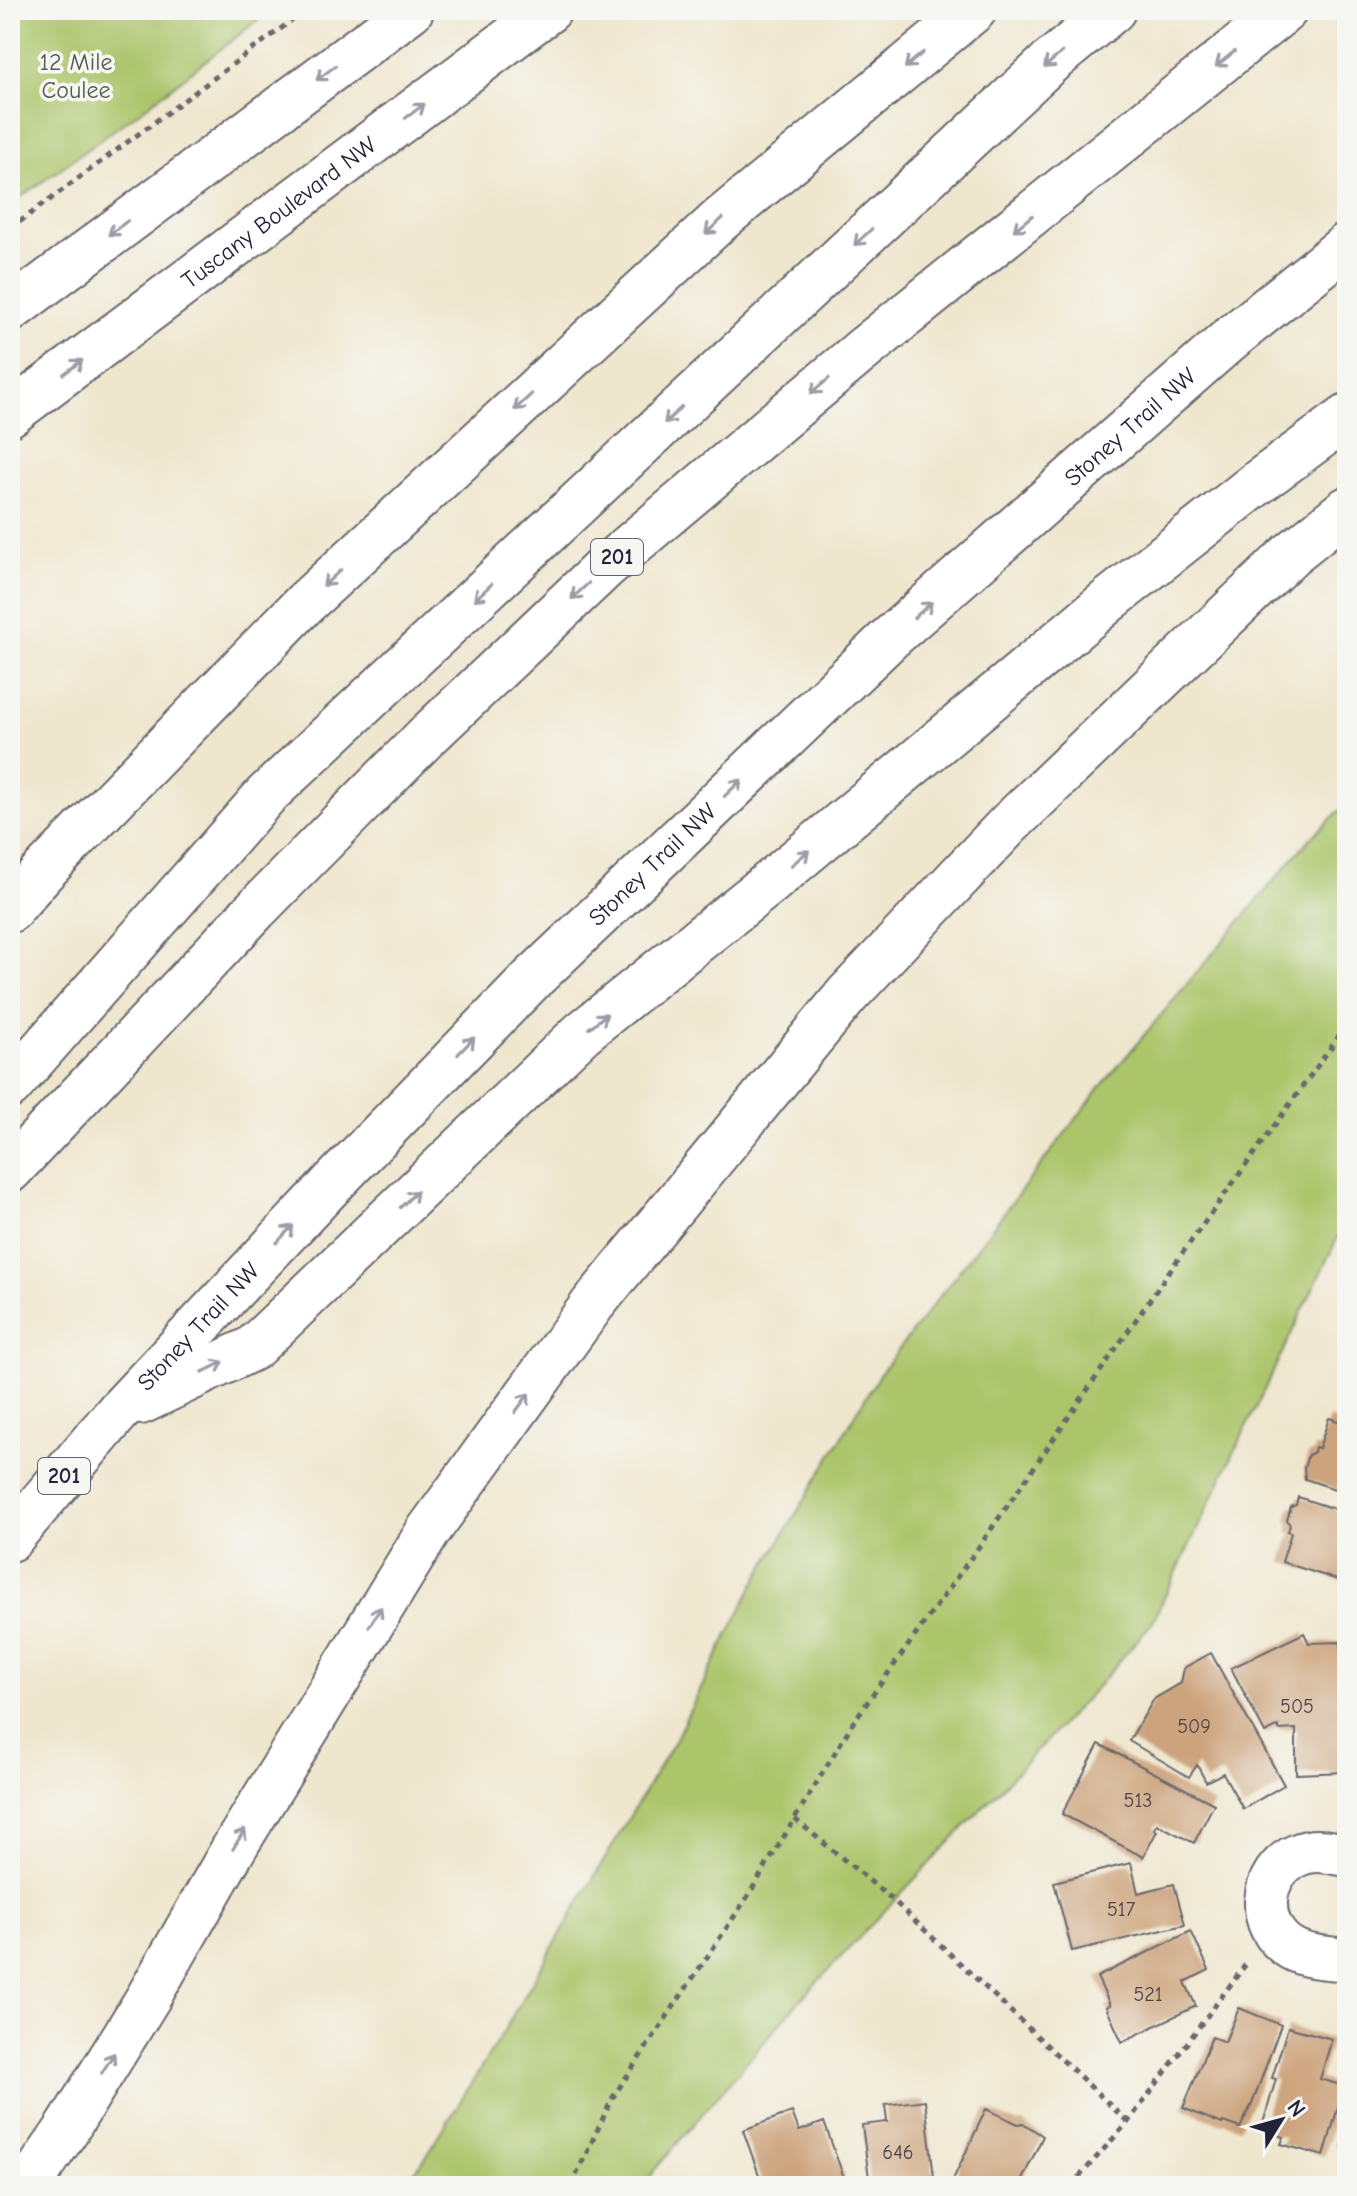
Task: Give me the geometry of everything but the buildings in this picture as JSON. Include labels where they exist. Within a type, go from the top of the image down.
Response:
[{"type":"main road","points":[[10,310],[411,10]]},
{"type":"main road","name":"Tuscany Boulevard NW","points":[[10,414],[549,10]]},
{"type":"main road","points":[[10,910],[41,874],[304,604],[721,219],[974,10]]},
{"type":"main road","points":[[10,1086],[266,795],[1049,63],[1113,10]]},
{"type":"main road","name":"201","points":[[10,1170],[256,909],[414,748],[604,568],[860,352],[1285,10]]},
{"type":"main road","name":"Stoney Trail NW","points":[[10,1539],[117,1413],[333,1183],[531,980],[889,639],[1230,339],[1347,245]]},
{"type":"main road","points":[[117,1413],[253,1348],[582,1033],[771,882],[1108,601],[1256,484],[1347,417]]},
{"type":"main road","points":[[28,2186],[148,1998],[234,1848],[429,1530],[593,1304],[847,995],[998,835],[1291,554],[1347,509]]},
{"type":"main road","points":[[61,2186],[67,2129]]},
{"type":"street","points":[[1347,1855],[1318,1850],[1300,1853],[1284,1862],[1272,1876],[1266,1893],[1266,1911],[1272,1929],[1281,1940],[1292,1949],[1306,1954],[1347,1960]]},
{"type":"path","points":[[10,229],[306,10]]},
{"type":"path","points":[[571,2186],[613,2097],[748,1896],[854,1721],[1171,1269],[1347,1025]]},
{"type":"path","points":[[795,1819],[894,1901],[1128,2122]]},
{"type":"path","points":[[1071,2186],[1128,2122],[1272,1929]]},
{"type":"green space","name":"12 Mile Coulee","points":[[10,10],[271,10],[147,106],[10,205]]},
{"type":"green space","points":[[1347,803],[1347,1218],[1152,1623],[1096,1688],[800,2000],[656,2168],[645,2186],[403,2186],[424,2160],[502,2034],[677,1736],[753,1586],[879,1375],[1103,1084],[1305,844]]}]
